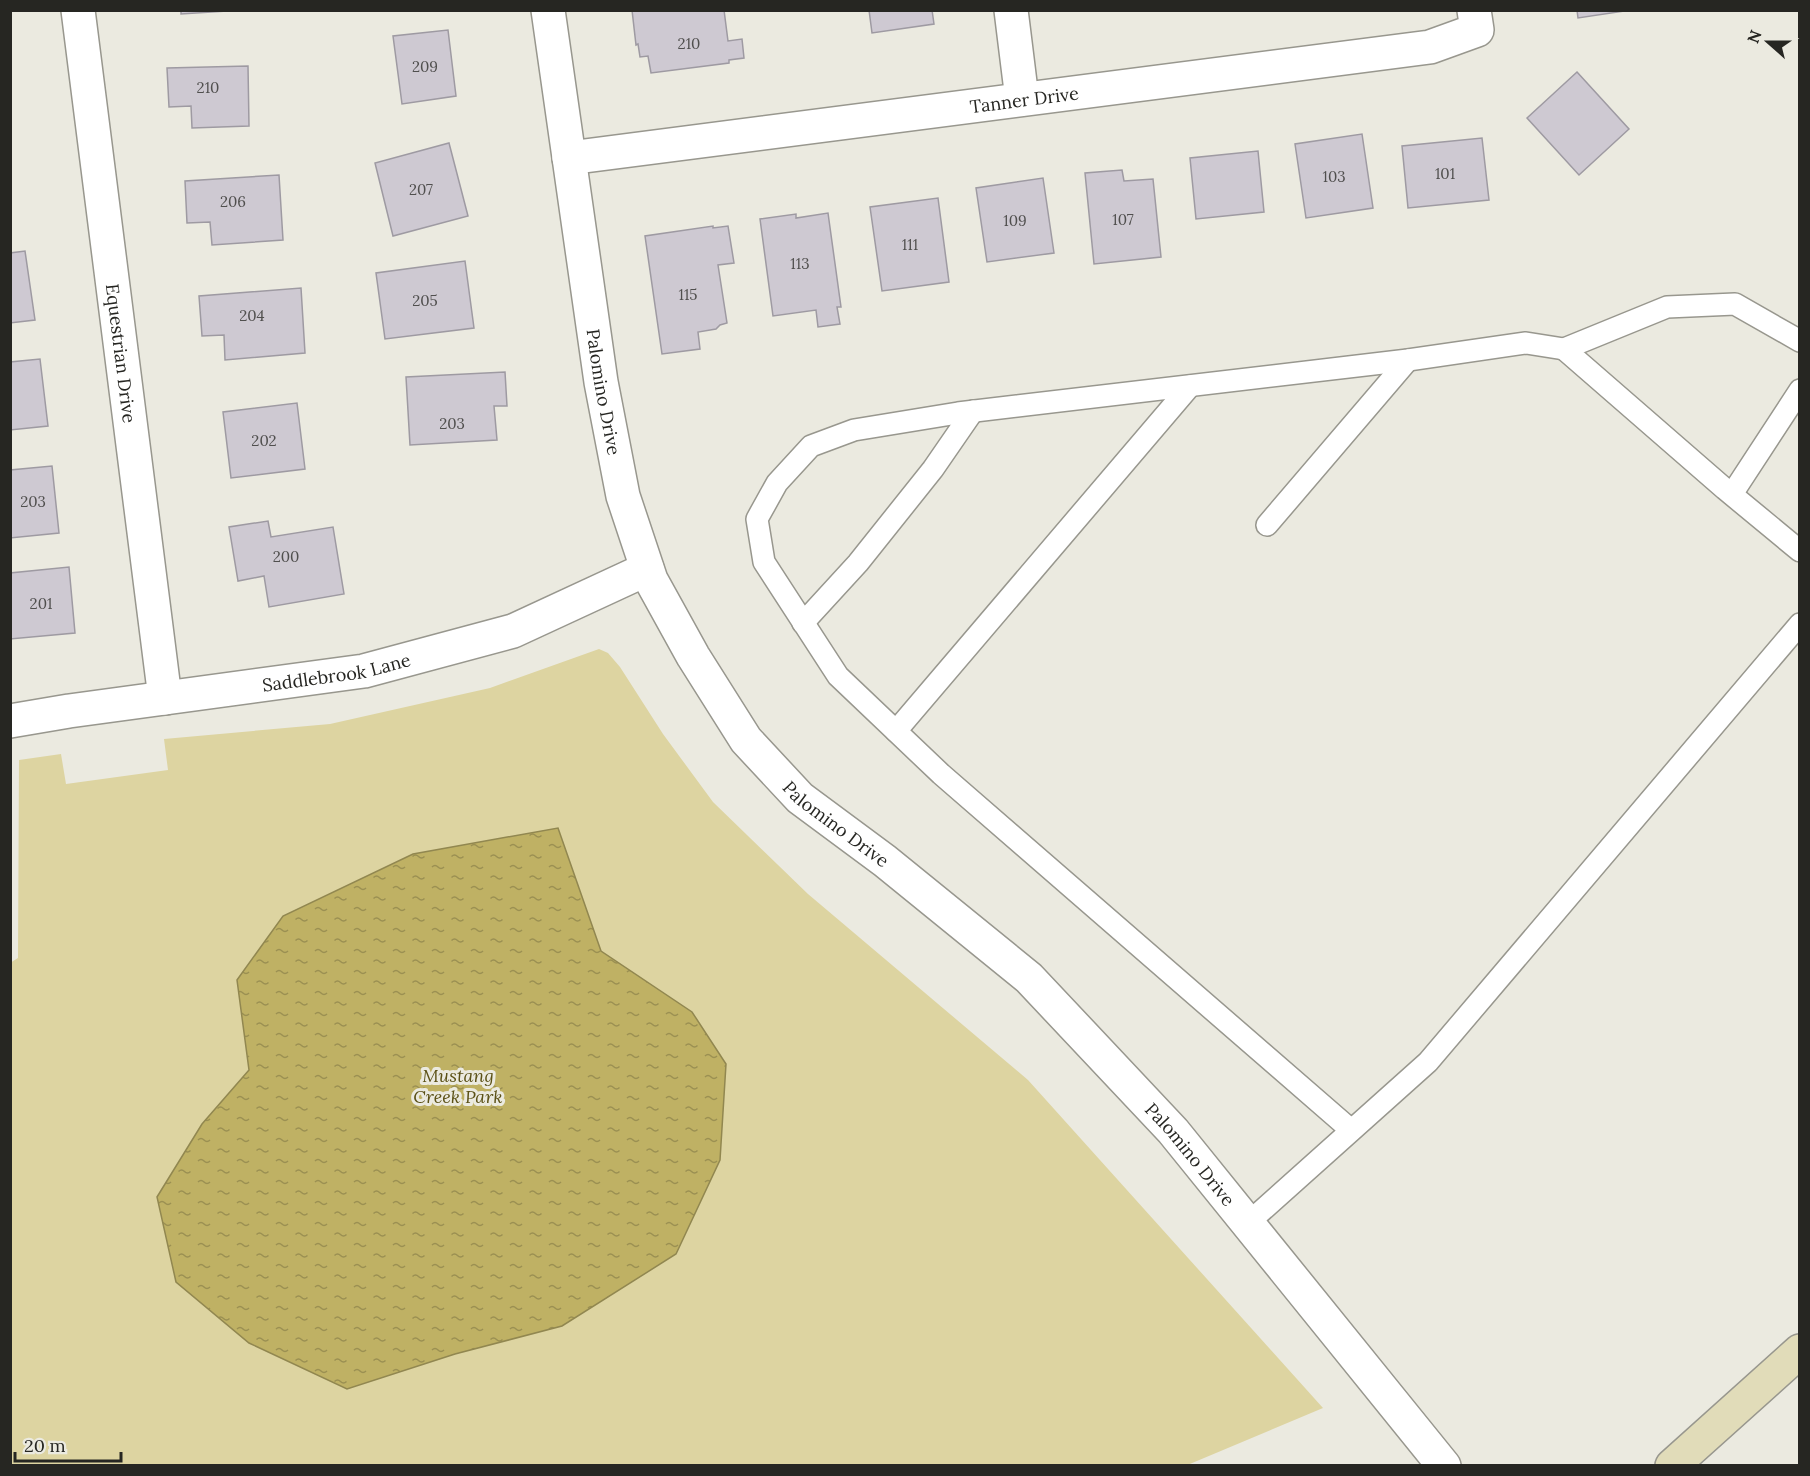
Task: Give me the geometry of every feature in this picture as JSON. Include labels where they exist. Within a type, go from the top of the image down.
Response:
[{"type":"main road","points":[[1672,1466],[1800,1351]]},
{"type":"street","name":"Equestrian Drive","points":[[78,10],[165,698]]},
{"type":"street","name":"Palomino Drive","points":[[548,10],[601,382],[623,496],[651,580],[693,656],[746,740],[800,798],[885,861],[1029,978],[1173,1131],[1444,1466]]},
{"type":"street","points":[[1011,10],[1022,99]]},
{"type":"street","name":"Tanner Drive","points":[[568,158],[1430,47],[1475,20]]},
{"type":"street","name":"Saddlebrook Lane","points":[[10,721],[24,717],[364,671],[513,631],[647,569]]},
{"type":"lane","points":[[1350,1130],[950,782],[838,676],[764,562],[757,519],[777,483],[812,446],[854,430],[973,411],[1408,360],[1526,343],[1564,349],[1667,307],[1735,304],[1800,341]]},
{"type":"lane","points":[[1564,349],[1800,550]]},
{"type":"lane","points":[[1267,525],[1408,360]]},
{"type":"lane","points":[[896,731],[1190,386]]},
{"type":"lane","points":[[1732,494],[1800,390]]},
{"type":"lane","points":[[803,623],[858,563],[933,469],[973,411]]},
{"type":"lane","points":[[1248,1224],[1428,1062],[1800,624]]},
{"type":"green space","name":"Mustang Creek Park","points":[[599,649],[608,653],[620,667],[663,734],[713,802],[808,894],[1028,1080],[1323,1408],[1185,1466],[11,1466],[10,963],[18,958],[19,760],[61,754],[66,784],[168,770],[164,739],[330,724],[490,688]]},
{"type":"water","points":[[558,828],[601,951],[692,1012],[726,1064],[720,1160],[676,1254],[562,1326],[455,1354],[347,1389],[249,1343],[176,1282],[157,1197],[202,1124],[249,1070],[237,980],[283,916],[413,854]]},
{"type":"building","points":[[181,10],[243,10],[181,14]]},
{"type":"building","points":[[632,10],[724,10],[728,41],[742,39],[744,58],[729,60],[729,63],[651,73],[648,56],[640,57],[638,44],[636,45]]},
{"type":"building","points":[[869,10],[932,10],[934,24],[872,33]]},
{"type":"building","points":[[1577,10],[1631,10],[1578,18]]},
{"type":"building","points":[[448,30],[456,96],[402,104],[393,36]]},
{"type":"building","points":[[248,66],[249,126],[192,128],[191,106],[169,107],[167,68]]},
{"type":"building","points":[[1577,72],[1629,129],[1579,175],[1527,118]]},
{"type":"building","points":[[1362,134],[1373,208],[1306,218],[1295,144]]},
{"type":"building","points":[[1482,138],[1489,200],[1408,208],[1402,146]]},
{"type":"building","points":[[449,143],[468,216],[393,236],[375,163]]},
{"type":"building","points":[[1258,151],[1264,212],[1196,219],[1190,158]]},
{"type":"building","points":[[1122,170],[1124,181],[1153,179],[1161,257],[1094,264],[1085,173]]},
{"type":"building","points":[[279,175],[283,240],[212,245],[210,222],[187,223],[185,181]]},
{"type":"building","points":[[1043,178],[1054,253],[987,262],[976,188]]},
{"type":"building","points":[[938,198],[949,282],[882,291],[870,207]]},
{"type":"building","points":[[828,213],[841,307],[837,307],[840,324],[818,327],[816,310],[773,316],[760,219],[796,214],[796,218]]},
{"type":"building","points":[[713,226],[713,228],[728,226],[734,263],[718,265],[727,323],[716,329],[698,332],[700,349],[662,354],[645,236]]},
{"type":"building","points":[[25,251],[35,320],[10,323],[10,253]]},
{"type":"building","points":[[465,261],[474,328],[385,339],[376,273]]},
{"type":"building","points":[[301,288],[305,353],[225,360],[224,335],[202,336],[199,296]]},
{"type":"building","points":[[40,359],[48,426],[10,430],[10,362]]},
{"type":"building","points":[[505,372],[507,406],[494,406],[497,440],[410,445],[406,377]]},
{"type":"building","points":[[297,403],[305,469],[231,478],[223,412]]},
{"type":"building","points":[[52,466],[59,533],[10,538],[10,470]]},
{"type":"building","points":[[268,521],[271,537],[333,527],[344,594],[269,607],[264,576],[238,581],[229,527]]},
{"type":"building","points":[[69,567],[75,633],[10,639],[10,573]]}]
